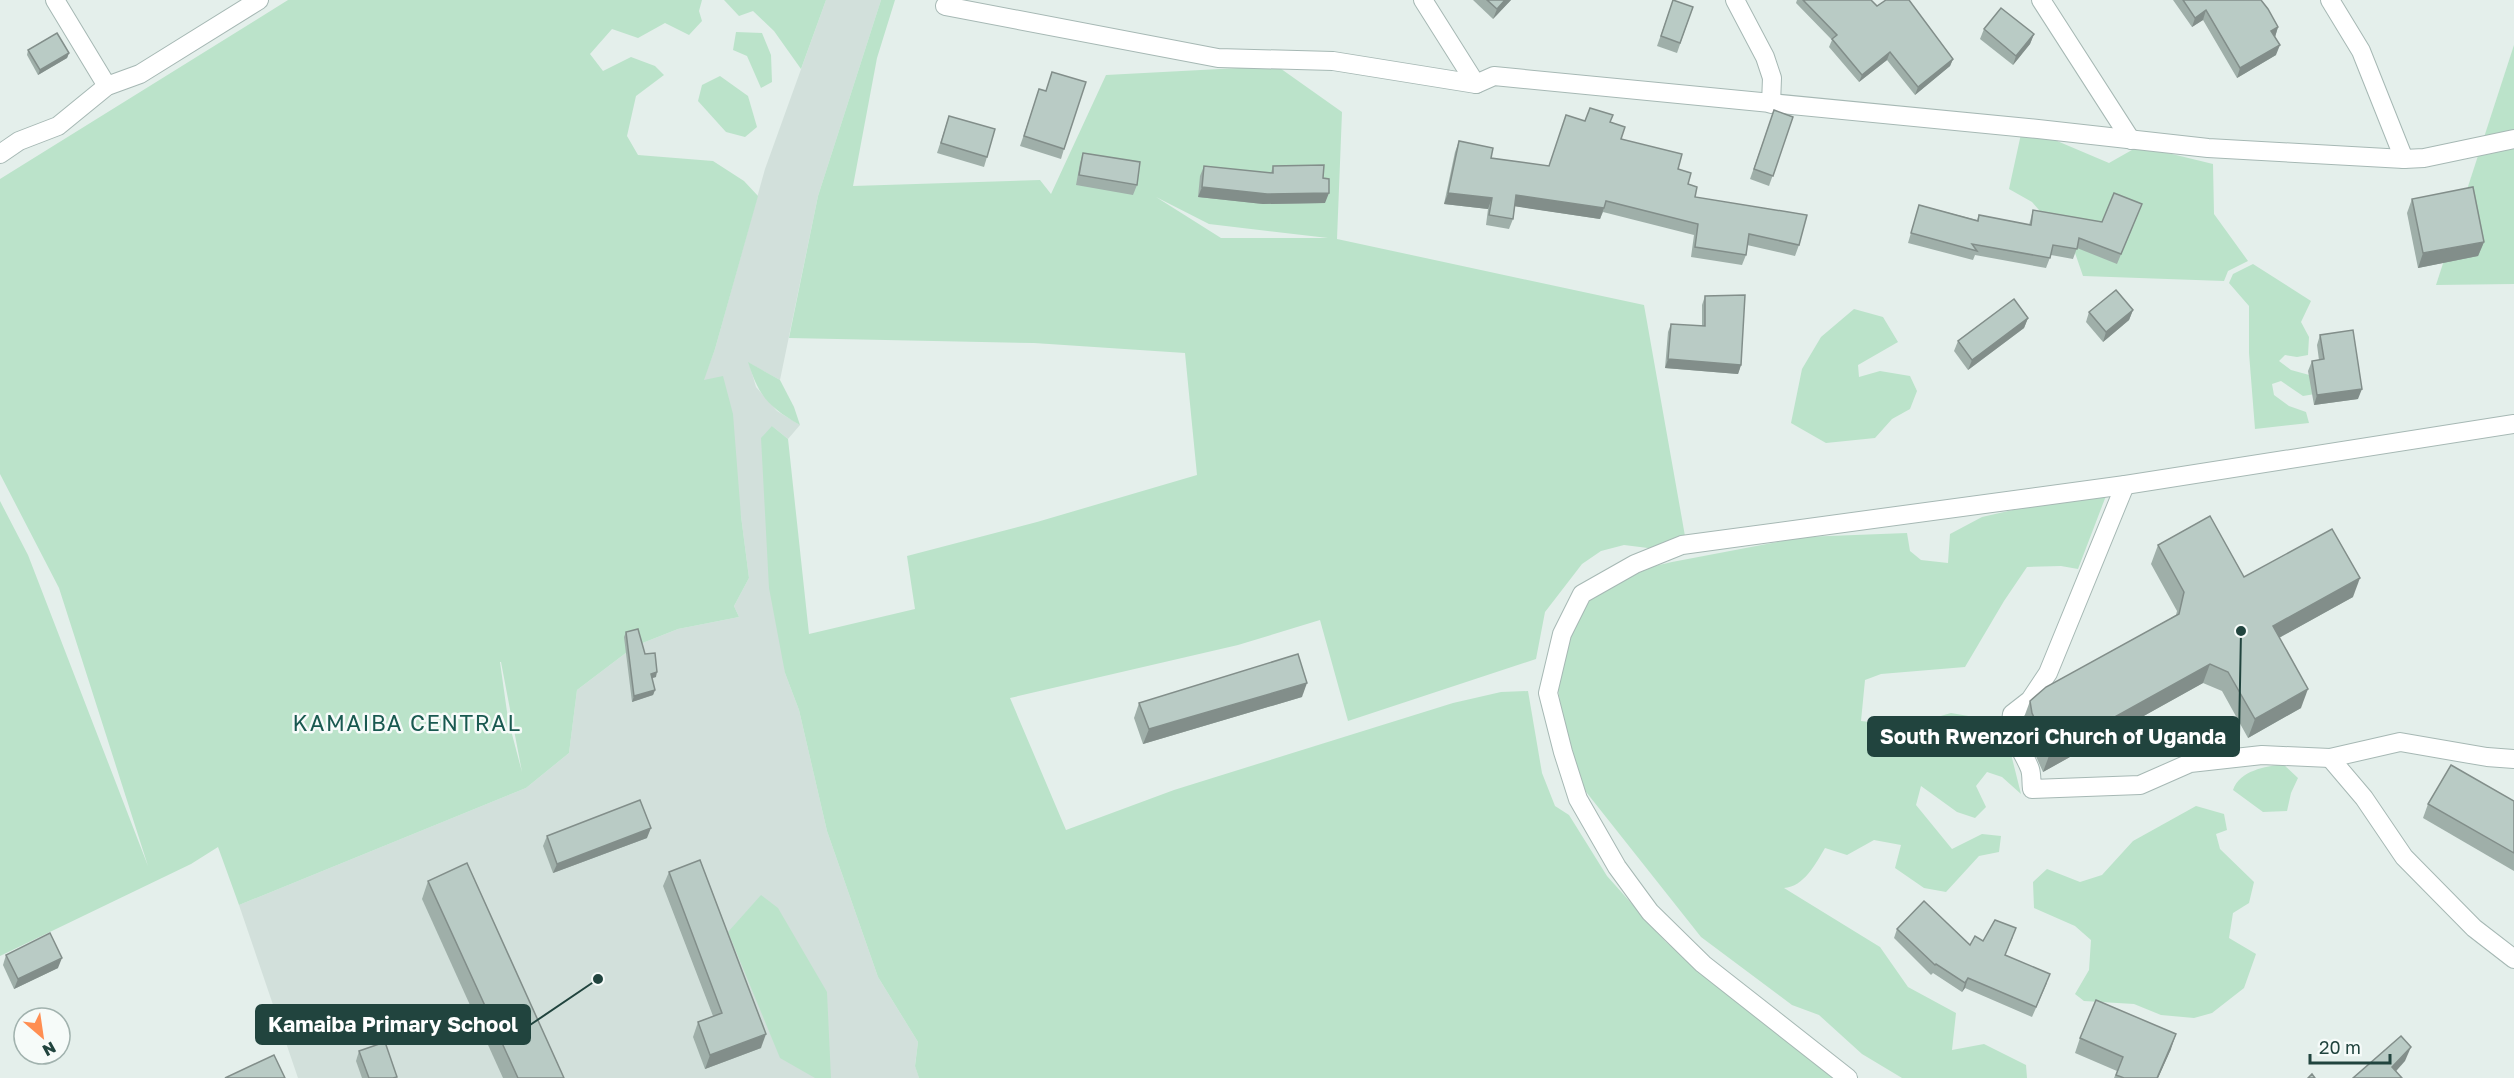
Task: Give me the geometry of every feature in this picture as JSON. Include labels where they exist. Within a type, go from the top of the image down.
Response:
[{"type":"street","points":[[55,0],[107,86]]},
{"type":"street","points":[[0,154],[19,141],[58,126],[107,86],[140,74],[259,0]]},
{"type":"street","points":[[1423,0],[1476,84]]},
{"type":"street","points":[[1735,0],[1765,57],[1772,78],[1772,104]]},
{"type":"street","points":[[2041,0],[2131,140]]},
{"type":"street","points":[[2330,0],[2361,51],[2404,159]]},
{"type":"street","points":[[945,6],[1218,58],[1333,61],[1476,84],[1494,76],[2038,129],[2208,148],[2404,159],[2424,158],[2514,139]]},
{"type":"street","points":[[1848,1078],[1703,964],[1650,912],[1617,867],[1578,799],[1548,693],[1562,634],[1582,594],[1610,577],[1682,545],[2126,485],[2514,424]]},
{"type":"street","points":[[2126,485],[2048,673],[2030,700],[2012,714],[2010,722],[2014,740],[2031,771],[2032,789],[2140,785],[2190,763],[2262,755],[2330,758],[2400,742],[2487,757],[2514,759]]},
{"type":"street","points":[[2330,758],[2364,798],[2404,857],[2466,920],[2514,959]]},
{"type":"shaded area","points":[[826,0],[881,0],[818,196],[780,380],[749,363],[756,387],[777,411],[800,425],[788,439],[772,426],[785,673],[799,710],[827,831],[878,977],[918,1042],[915,1065],[919,1078],[298,1078],[239,905],[526,788],[569,753],[577,690],[635,646],[678,629],[739,617],[734,606],[749,578],[741,516],[703,381],[715,349],[765,169]]},
{"type":"green space","points":[[288,0],[702,0],[699,11],[702,21],[689,35],[665,23],[638,38],[612,29],[590,54],[603,71],[631,57],[655,66],[664,75],[636,96],[627,136],[638,155],[713,161],[744,181],[758,196],[715,349],[704,380],[723,376],[733,414],[741,516],[749,578],[734,606],[739,617],[678,629],[635,646],[577,690],[569,753],[526,788],[239,905],[218,847],[191,864],[0,956],[0,501],[28,555],[148,866],[59,588],[0,474],[0,179]],"holes":[[[501,662],[522,772],[508,719]]]},
{"type":"green space","points":[[724,0],[826,0],[801,69],[774,31],[753,11],[739,16]]},
{"type":"green space","points":[[881,0],[895,0],[877,58],[853,186],[1040,180],[1051,194],[1106,75],[1277,66],[1342,112],[1337,239],[1644,305],[1688,553],[1624,545],[1601,551],[1582,564],[1545,612],[1536,659],[1348,721],[1320,620],[1238,645],[1010,698],[1066,830],[1174,790],[1453,703],[1501,692],[1528,691],[1542,773],[1555,806],[1569,815],[1607,876],[1666,942],[1844,1078],[919,1078],[915,1066],[918,1042],[878,977],[827,831],[799,710],[785,673],[769,588],[761,438],[772,426],[788,439],[809,634],[915,609],[907,556],[1037,522],[1197,475],[1185,353],[1034,343],[789,338],[818,196]],"holes":[[[1156,197],[1209,224],[1328,238],[1221,238]]]},
{"type":"green space","points":[[736,32],[762,33],[771,55],[772,82],[761,88],[747,56],[733,50]]},
{"type":"green space","points":[[2514,45],[2514,284],[2436,285]]},
{"type":"green space","points":[[720,76],[748,96],[757,127],[745,137],[726,132],[698,101],[702,85]]},
{"type":"green space","points":[[2021,134],[2050,138],[2109,163],[2139,146],[2213,164],[2214,214],[2248,261],[2228,271],[2224,281],[2083,276],[2074,250],[2032,202],[2009,189]]},
{"type":"green space","points":[[2253,264],[2311,301],[2301,322],[2309,337],[2308,355],[2297,357],[2285,355],[2279,361],[2291,370],[2313,376],[2321,393],[2303,396],[2281,381],[2272,384],[2274,395],[2289,406],[2306,412],[2309,423],[2255,429],[2249,353],[2249,306],[2229,283],[2233,274]]},
{"type":"green space","points":[[1854,309],[1883,317],[1898,342],[1858,365],[1859,377],[1880,371],[1910,376],[1917,391],[1910,409],[1892,419],[1875,438],[1826,443],[1791,423],[1802,369],[1821,337]]},
{"type":"green space","points":[[748,362],[780,380],[794,407],[800,425],[766,400],[756,384]]},
{"type":"green space","points":[[2109,488],[2078,569],[2061,566],[2027,567],[1965,667],[1881,674],[1865,680],[1861,721],[1906,726],[1951,713],[2003,722],[2021,794],[2002,777],[1987,772],[1976,786],[1986,807],[1975,818],[1957,812],[1921,786],[1916,805],[1952,849],[1982,834],[2001,836],[1999,852],[1979,856],[1946,892],[1924,888],[1895,868],[1901,845],[1874,840],[1847,855],[1825,848],[1803,879],[1791,887],[1784,888],[1880,947],[1908,987],[1956,1013],[1952,1050],[1984,1044],[2026,1065],[2027,1078],[1902,1078],[1862,1054],[1819,1015],[1792,1005],[1701,937],[1579,783],[1563,719],[1556,678],[1570,629],[1598,588],[1629,572],[1803,537],[1907,533],[1910,551],[1921,560],[1948,563],[1950,534],[1982,517]]},
{"type":"green space","points":[[2283,764],[2298,778],[2291,793],[2287,811],[2263,812],[2233,790],[2236,783],[2247,774],[2261,768]]},
{"type":"green space","points":[[2196,806],[2224,814],[2227,830],[2216,834],[2220,849],[2254,882],[2249,903],[2233,913],[2229,938],[2256,954],[2244,988],[2212,1013],[2194,1018],[2161,1015],[2134,1004],[2084,1001],[2075,994],[2089,970],[2091,940],[2075,926],[2034,908],[2033,882],[2047,869],[2080,882],[2102,875],[2133,841]]},
{"type":"green space","points":[[761,895],[778,908],[827,992],[831,1078],[815,1078],[780,1058],[728,932]]},
{"type":"building","points":[[1487,0],[1505,0],[1497,9]]},
{"type":"building","points":[[1673,0],[1693,7],[1680,43],[1661,36]]},
{"type":"building","points":[[1803,0],[1871,0],[1877,6],[1886,0],[1909,0],[1953,59],[1918,87],[1890,52],[1862,75],[1832,39],[1837,35]]},
{"type":"building","points":[[2183,0],[2261,0],[2278,27],[2271,31],[2280,45],[2240,68],[2206,10],[2195,18]]},
{"type":"building","points":[[2001,8],[2034,34],[2016,56],[1984,29]]},
{"type":"building","points":[[57,33],[69,53],[40,70],[28,50]]},
{"type":"building","points":[[1052,72],[1086,82],[1064,149],[1024,136],[1039,89],[1046,91]]},
{"type":"building","points":[[1590,108],[1613,115],[1610,122],[1625,127],[1621,139],[1682,154],[1678,169],[1691,173],[1688,184],[1697,187],[1695,197],[1807,215],[1799,245],[1749,234],[1746,255],[1695,247],[1698,224],[1606,201],[1604,208],[1516,195],[1513,219],[1489,215],[1492,198],[1448,193],[1459,141],[1493,148],[1491,158],[1549,166],[1566,115],[1585,121]]},
{"type":"building","points":[[1774,110],[1793,117],[1773,176],[1754,169]]},
{"type":"building","points":[[949,116],[995,129],[987,157],[941,143]]},
{"type":"building","points":[[1083,153],[1140,162],[1137,185],[1079,175]]},
{"type":"building","points":[[1324,165],[1323,178],[1329,179],[1329,193],[1267,194],[1202,187],[1204,166],[1273,173],[1273,166]]},
{"type":"building","points":[[2473,187],[2484,242],[2423,253],[2412,199]]},
{"type":"building","points":[[2114,193],[2142,204],[2121,254],[2079,238],[2077,249],[2053,245],[2050,258],[1972,244],[1977,251],[1911,233],[1919,205],[1978,221],[1979,215],[2031,225],[2033,210],[2102,222]]},
{"type":"building","points":[[2116,290],[2133,310],[2106,332],[2089,312]]},
{"type":"building","points":[[1745,295],[1741,365],[1668,359],[1671,324],[1705,326],[1705,296]]},
{"type":"building","points":[[2014,299],[2028,318],[1972,360],[1958,341]]},
{"type":"building","points":[[2353,330],[2362,389],[2317,395],[2312,361],[2324,359],[2320,335]]},
{"type":"building","points":[[2210,516],[2244,577],[2332,529],[2360,578],[2273,626],[2308,689],[2255,719],[2228,672],[2210,664],[2050,753],[2032,713],[2030,701],[2046,687],[2179,614],[2184,592],[2158,545]]},
{"type":"building","points":[[638,629],[645,654],[655,653],[657,672],[651,674],[655,690],[634,696],[626,632]]},
{"type":"building","points":[[1298,654],[1307,683],[1149,729],[1139,703]]},
{"type":"building","points":[[2451,765],[2514,801],[2514,853],[2428,804]]},
{"type":"building","points":[[640,800],[651,828],[557,864],[547,836]]},
{"type":"building","points":[[700,860],[766,1034],[710,1055],[698,1022],[722,1013],[669,872]]},
{"type":"building","points":[[467,863],[564,1078],[518,1078],[428,881]]},
{"type":"building","points":[[1924,901],[1970,945],[1975,936],[1983,941],[1995,920],[2016,928],[2005,955],[2050,974],[2036,1007],[1968,978],[1965,983],[1935,965],[1897,929]]},
{"type":"building","points":[[50,933],[62,958],[18,979],[6,955]]},
{"type":"building","points":[[2096,1000],[2176,1034],[2157,1078],[2124,1078],[2116,1075],[2123,1057],[2080,1038]]},
{"type":"building","points":[[2401,1036],[2411,1047],[2392,1067],[2402,1078],[2353,1078]]},
{"type":"building","points":[[385,1042],[397,1077],[369,1078],[359,1051]]},
{"type":"building","points":[[274,1055],[285,1078],[225,1078]]},
{"type":"place","name":"South Rwenzori Church of Uganda","points":[[2241,631]]},
{"type":"place","name":"Kamaiba Primary School","points":[[598,979]]},
{"type":"district","name":"KAMAIBA CENTRAL","points":[[407,723]]}]
